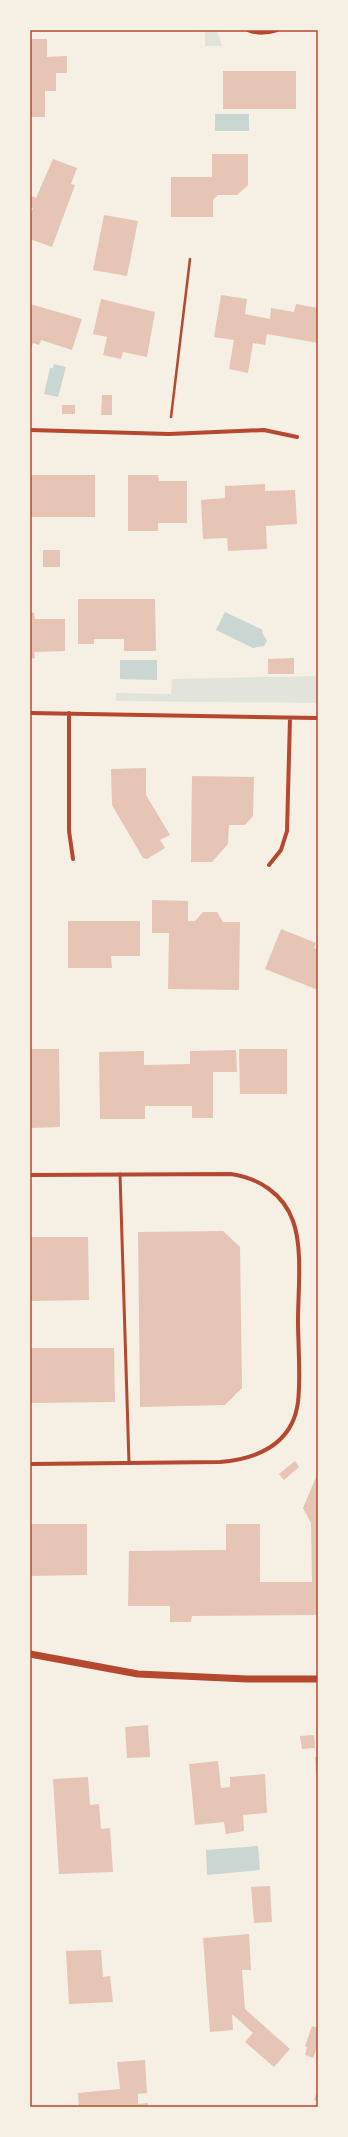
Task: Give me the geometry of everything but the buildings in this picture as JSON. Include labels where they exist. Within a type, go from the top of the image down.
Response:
[{"type":"street","points":[[248,30],[256,33],[268,33],[277,30]]},
{"type":"street","points":[[30,430],[169,434],[264,430],[297,437]]},
{"type":"street","points":[[30,713],[318,718]]},
{"type":"street","points":[[69,713],[69,831],[73,859]]},
{"type":"street","points":[[269,865],[281,850],[287,831],[290,718]]},
{"type":"street","points":[[30,1175],[210,1172],[245,1176],[256,1180],[276,1194],[289,1212],[293,1221],[298,1249],[299,1390],[294,1418],[287,1430],[271,1446],[261,1452],[235,1461],[30,1464]]},
{"type":"street","points":[[30,1654],[138,1674],[247,1679],[318,1679]]},
{"type":"lane","points":[[120,1174],[129,1463]]},
{"type":"path","points":[[169,434],[190,259]]},
{"type":"shaded area","points":[[205,30],[217,30],[222,46],[205,46]]},
{"type":"shaded area","points":[[215,114],[249,114],[249,131],[215,131]]},
{"type":"shaded area","points":[[54,364],[66,367],[58,397],[44,394],[50,368],[53,368]]},
{"type":"shaded area","points":[[225,612],[263,630],[262,632],[267,641],[264,646],[253,648],[216,630]]},
{"type":"shaded area","points":[[120,660],[157,660],[157,680],[120,679]]},
{"type":"shaded area","points":[[318,676],[318,703],[116,701],[116,693],[171,694],[172,679]]},
{"type":"shaded area","points":[[258,1846],[260,1870],[207,1875],[206,1850]]}]
